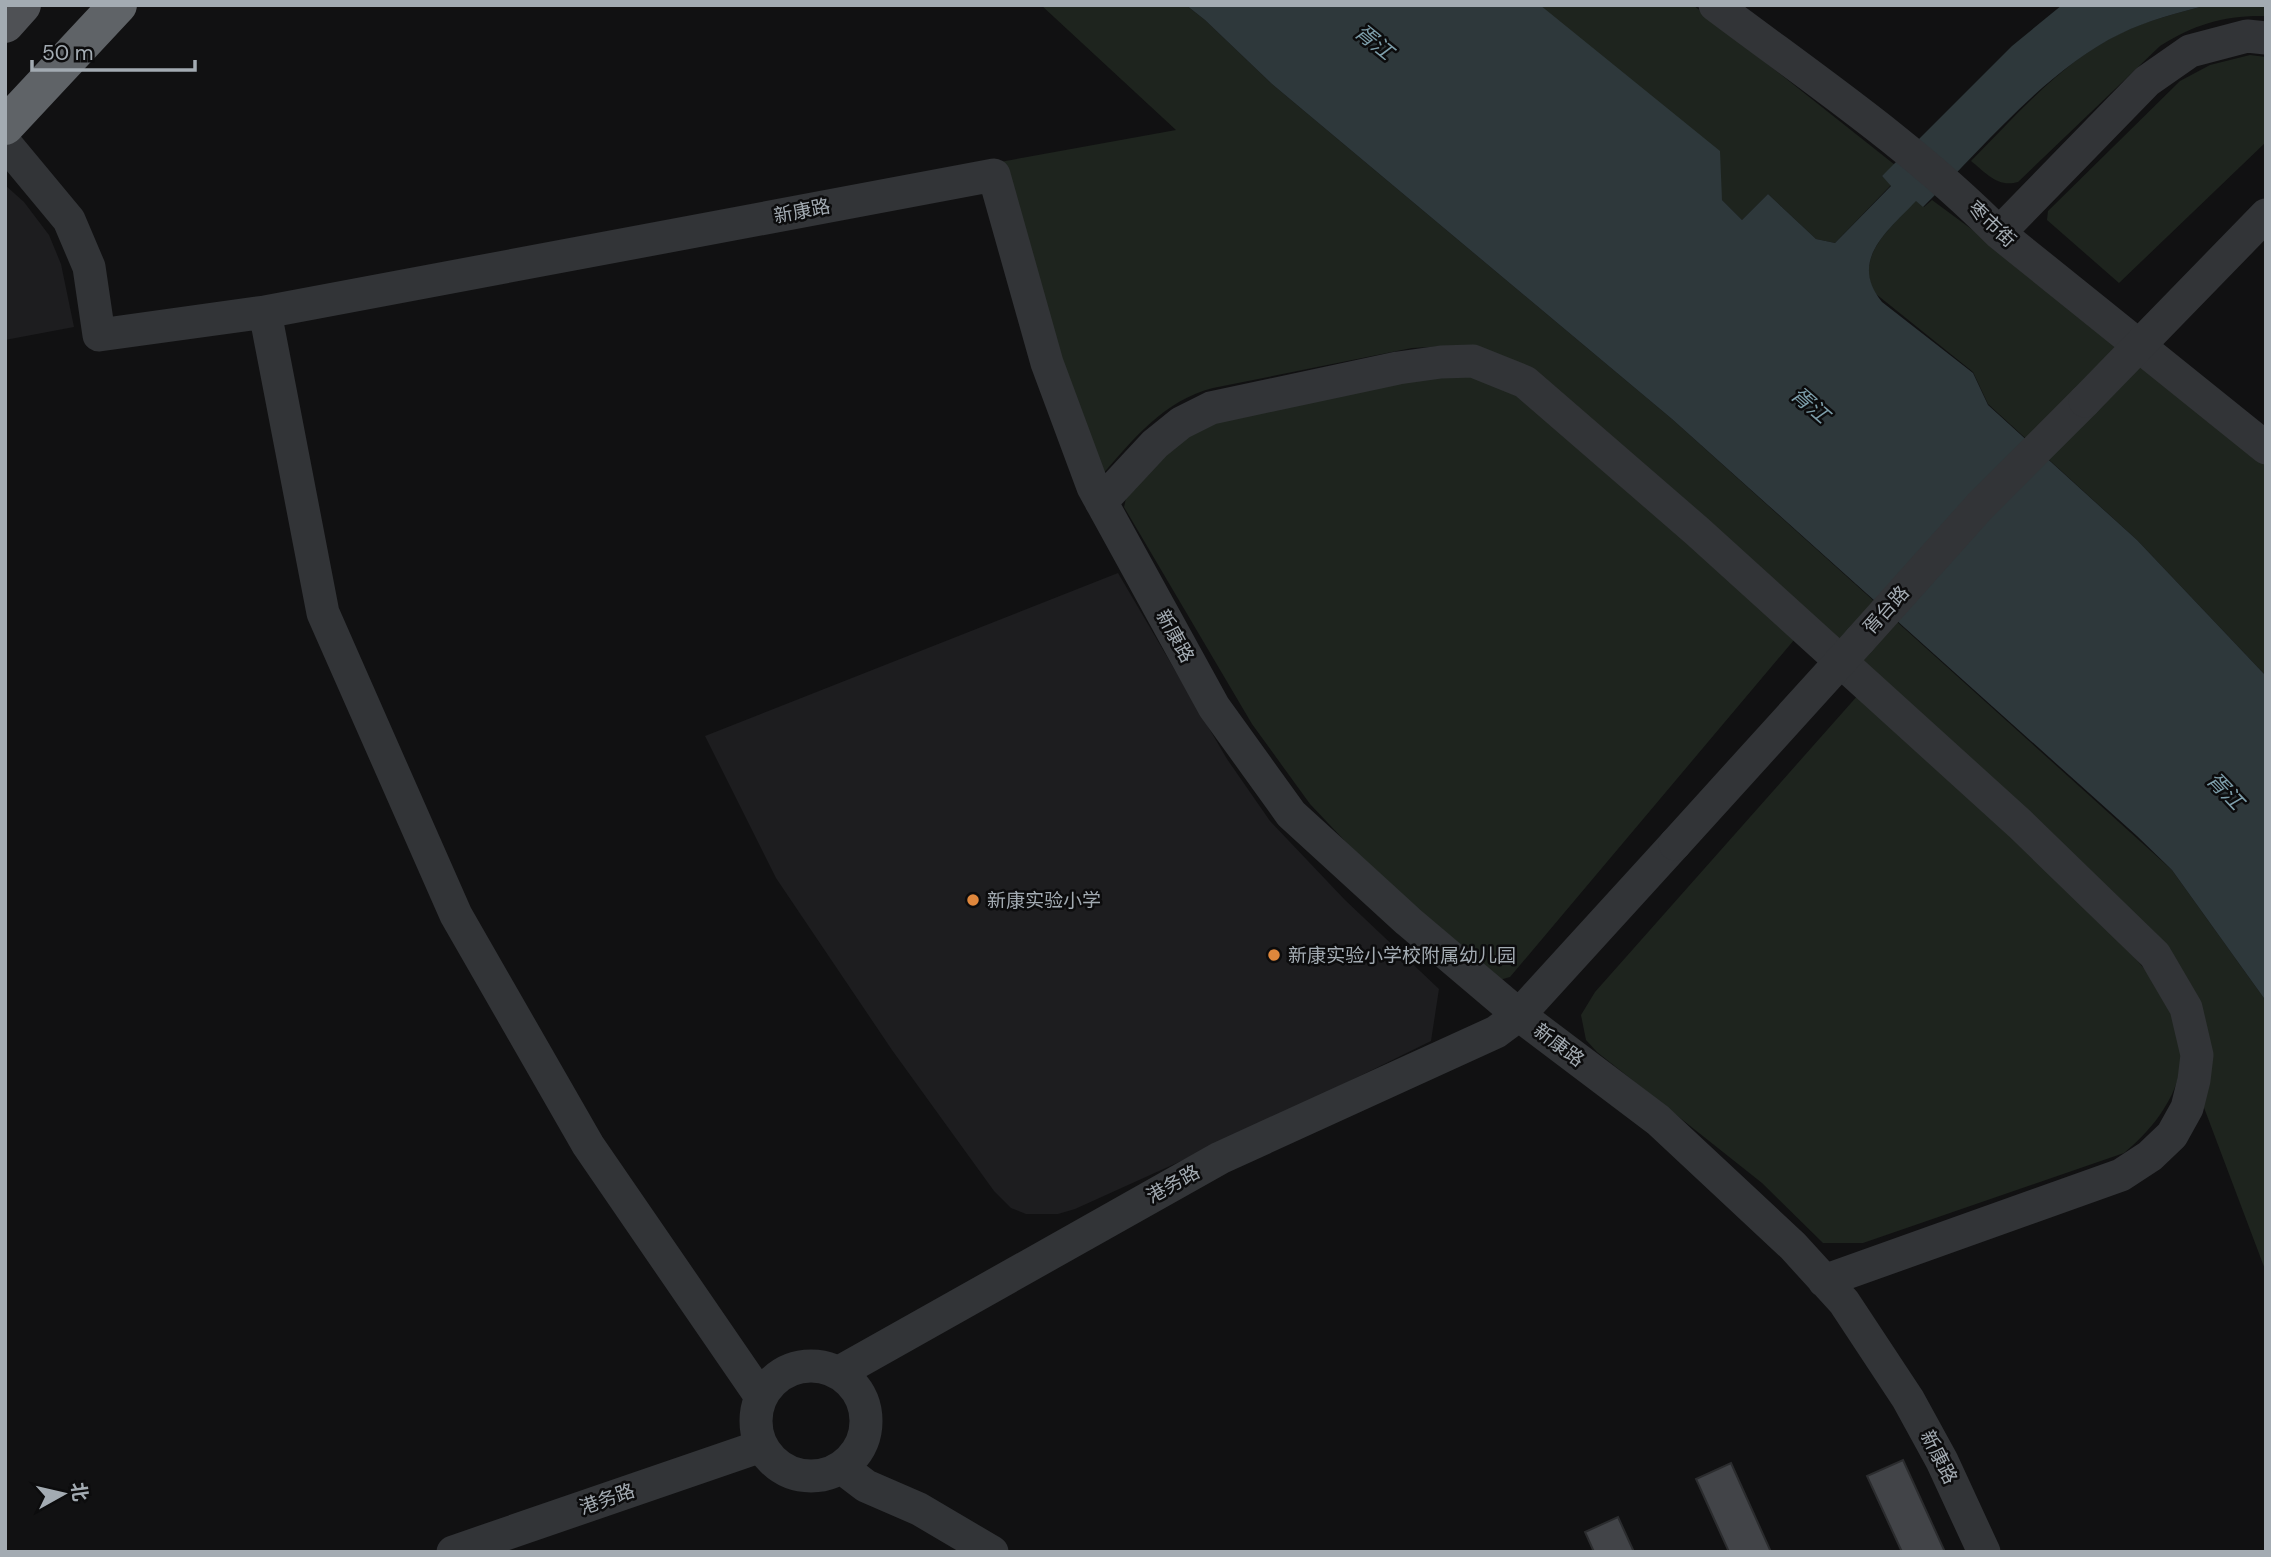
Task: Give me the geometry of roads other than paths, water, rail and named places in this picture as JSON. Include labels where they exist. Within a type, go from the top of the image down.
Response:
[{"type":"highway","points":[[5,126],[118,5]]},
{"type":"main road","points":[[5,24],[22,5]]},
{"type":"street","name":"枣市街","points":[[1715,5],[1904,147],[1968,201],[1999,233],[2266,448]]},
{"type":"street","points":[[1999,233],[2147,80],[2190,51],[2246,36],[2266,38]]},
{"type":"street","points":[[5,143],[69,220],[89,267],[99,335],[265,312],[323,613],[456,915],[588,1145],[761,1397]]},
{"type":"street","name":"新康路","points":[[265,312],[994,175],[1047,363],[1101,502],[1214,707],[1291,814],[1408,921],[1518,1015],[1658,1120],[1754,1208],[1824,1280],[1844,1302],[1908,1399],[1942,1461],[1984,1552]]},
{"type":"street","name":"胥台路","points":[[1518,1015],[1980,506],[2266,215]]},
{"type":"street","points":[[1101,502],[1155,444],[1181,423],[1211,408],[1419,365],[1473,361],[1497,368],[1534,389],[1697,531],[2020,824],[2155,955],[2186,1008],[2197,1055],[2187,1108],[2172,1135],[2150,1156],[2121,1175],[1824,1280]]},
{"type":"street","name":"港务路","points":[[838,1373],[1220,1158],[1496,1032],[1518,1015]]},
{"type":"street","points":[[803,1366],[821,1367],[838,1373],[852,1385],[862,1401],[866,1419],[863,1437],[855,1454],[841,1467],[824,1475],[806,1476],[788,1471],[772,1461],[761,1446],[756,1421],[761,1397],[771,1382],[786,1372],[803,1366]]},
{"type":"street","name":"港务路","points":[[453,1552],[761,1446]]},
{"type":"street","points":[[841,1467],[866,1486],[919,1509],[992,1552]]},
{"type":"water","name":"胥江","points":[[1186,5],[1540,5],[1720,151],[1722,200],[1742,220],[1768,194],[1816,239],[1835,243],[1891,186],[1882,176],[2012,46],[2062,5],[2207,5],[2131,29],[2093,49],[2067,68],[2016,112],[1923,207],[1916,201],[1876,247],[1870,259],[1869,273],[1882,302],[1973,373],[1988,405],[2137,540],[2266,676],[2266,1001],[2172,870],[2137,836],[1672,419],[1272,84]]},
{"type":"place","name":"新康实验小学","points":[[973,900]]},
{"type":"place","name":"新康实验小学校附属幼儿园","points":[[1274,955]]}]
